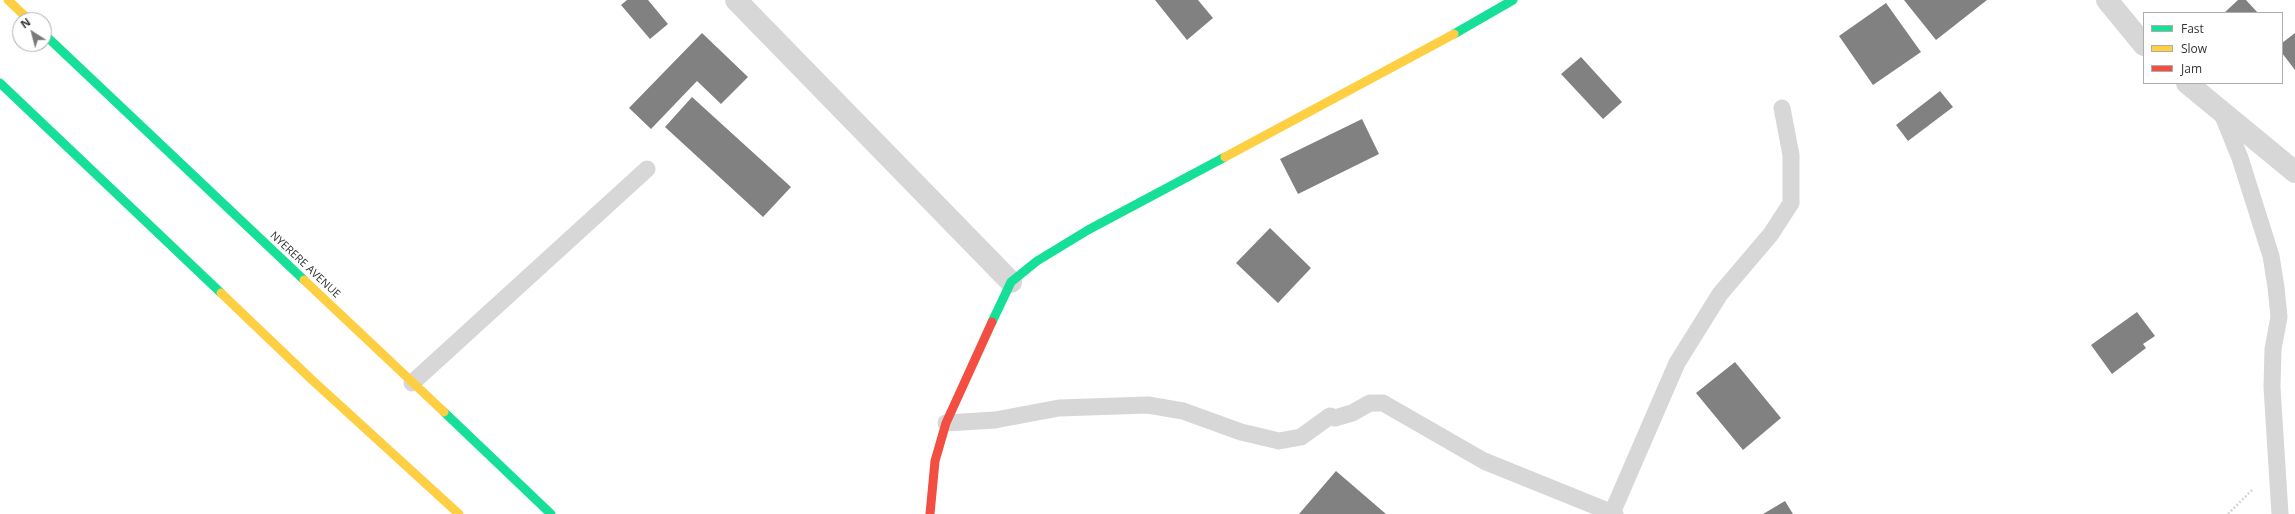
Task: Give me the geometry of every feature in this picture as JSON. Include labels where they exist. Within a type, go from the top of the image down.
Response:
[{"type":"street","points":[[8,0],[21,12]]},
{"type":"street","points":[[736,0],[1011,282]]},
{"type":"street","points":[[930,514],[935,461],[946,423],[1011,282],[1037,261],[1088,230],[1456,33],[1513,0]]},
{"type":"street","points":[[2107,0],[2143,44]]},
{"type":"street","name":"NYERERE AVENUE","points":[[52,42],[551,514]]},
{"type":"street","points":[[0,83],[305,374],[458,514]]},
{"type":"street","points":[[2188,84],[2295,172]]},
{"type":"lane","points":[[946,423],[996,420],[1059,408],[1148,406],[1183,411],[1242,432],[1279,441],[1301,437],[1330,416],[1335,418],[1352,413],[1370,404],[1383,403],[1484,460],[1613,514],[1677,363],[1720,294],[1771,234],[1791,203],[1791,155],[1782,108]]},
{"type":"lane","points":[[2221,111],[2240,158],[2271,256],[2276,287],[2279,317],[2273,349],[2272,387],[2280,514]]},
{"type":"lane","points":[[412,383],[646,169]]},
{"type":"building","points":[[627,0],[648,0],[668,24],[650,39],[621,5]]},
{"type":"building","points":[[1155,0],[1198,0],[1213,18],[1187,40]]},
{"type":"building","points":[[1904,0],[1987,0],[1936,40]]},
{"type":"building","points":[[2238,0],[2246,0],[2257,12],[2225,12]]},
{"type":"building","points":[[1886,3],[1921,52],[1873,85],[1839,36]]},
{"type":"building","points":[[702,33],[748,77],[721,104],[697,81],[651,129],[629,108]]},
{"type":"building","points":[[2295,33],[2295,70],[2283,54],[2283,42]]},
{"type":"building","points":[[1581,57],[1622,102],[1603,119],[1561,74]]},
{"type":"building","points":[[1940,91],[1953,107],[1908,141],[1896,125]]},
{"type":"building","points":[[692,97],[791,187],[763,217],[665,127]]},
{"type":"building","points":[[1362,119],[1379,154],[1298,194],[1280,159]]},
{"type":"building","points":[[1270,228],[1311,268],[1278,303],[1236,263]]},
{"type":"building","points":[[2137,312],[2155,336],[2143,344],[2146,348],[2112,374],[2091,345]]},
{"type":"building","points":[[1735,362],[1781,418],[1743,450],[1696,393]]},
{"type":"building","points":[[1336,471],[1386,514],[1299,514]]},
{"type":"building","points":[[1785,501],[1793,514],[1763,514]]},
{"type":"traffic: fast","points":[[1454,34],[1513,0]]},
{"type":"traffic: fast","points":[[52,42],[304,280]]},
{"type":"traffic: fast","points":[[0,83],[221,293]]},
{"type":"traffic: fast","points":[[992,322],[1011,282],[1037,261],[1088,230],[1225,157]]},
{"type":"traffic: fast","points":[[444,412],[551,514]]},
{"type":"traffic: slow","points":[[8,0],[21,12]]},
{"type":"traffic: slow","points":[[1225,157],[1454,34]]},
{"type":"traffic: slow","points":[[304,280],[444,412]]},
{"type":"traffic: slow","points":[[221,293],[311,379],[459,514]]},
{"type":"traffic: jam","points":[[930,514],[935,461],[946,423],[992,322]]}]
